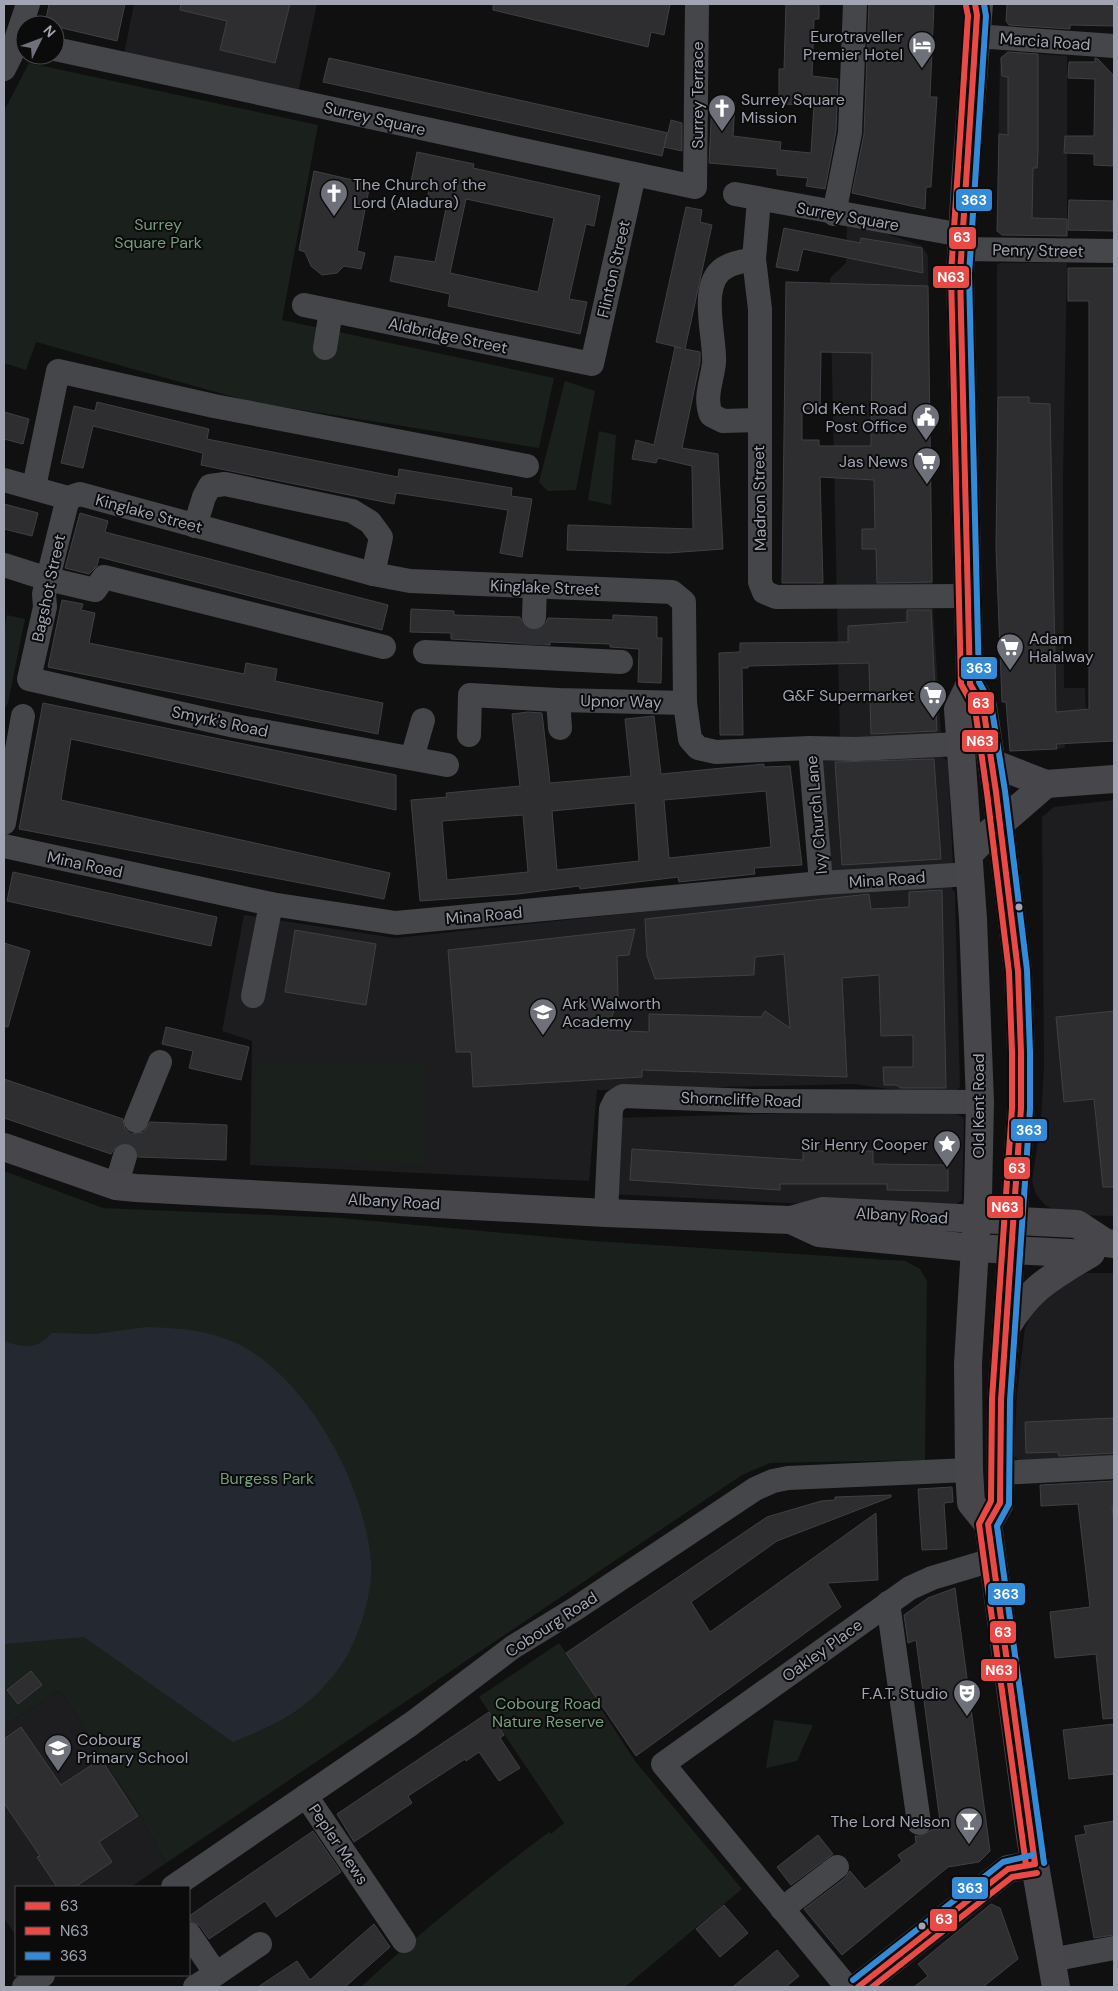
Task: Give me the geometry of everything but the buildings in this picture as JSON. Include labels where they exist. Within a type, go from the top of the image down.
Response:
[{"type":"main road","name":"Old Kent Road","points":[[970,684],[983,706],[992,763],[1018,972],[1021,1052],[1021,1108],[1006,1328],[999,1474],[1000,1503],[988,1524],[971,1504],[969,1470],[968,1364],[980,1102],[970,864],[958,709],[970,684],[960,288],[976,15]]},
{"type":"main road","points":[[992,763],[1046,784],[1114,779]]},
{"type":"main road","points":[[970,864],[1000,823],[1046,784]]},
{"type":"main road","name":"Albany Road","points":[[4,1147],[116,1186],[606,1213],[792,1220],[822,1211],[1077,1224],[1103,1247]]},
{"type":"main road","name":"Albany Road","points":[[792,1220],[819,1233],[974,1248],[1012,1250],[1103,1247]]},
{"type":"main road","points":[[1006,1328],[1018,1308],[1043,1283],[1058,1271],[1103,1247]]},
{"type":"main road","points":[[988,1524],[1035,1864],[1056,1987]]},
{"type":"main road","points":[[858,1987],[1008,1869],[1035,1864]]},
{"type":"street","points":[[12,52],[28,4]]},
{"type":"street","name":"Surrey Terrace","points":[[695,187],[697,4]]},
{"type":"street","points":[[834,214],[850,133],[854,4]]},
{"type":"street","name":"Marcia Road","points":[[976,15],[1114,46]]},
{"type":"street","name":"Surrey Square","points":[[65,51],[695,187]]},
{"type":"street","name":"Flinton Street","points":[[592,364],[634,175]]},
{"type":"street","name":"Surrey Square","points":[[734,194],[962,242]]},
{"type":"street","name":"Madron Street","points":[[759,200],[754,259],[760,309],[758,420],[760,582],[764,592],[776,597],[967,596]]},
{"type":"street","name":"Penry Street","points":[[962,242],[1114,251]]},
{"type":"street","points":[[754,259],[727,266],[712,285],[710,303],[714,361],[707,404],[711,415],[723,421],[758,420]]},
{"type":"street","name":"Aldbridge Street","points":[[304,305],[592,364]]},
{"type":"street","points":[[325,348],[331,311]]},
{"type":"street","points":[[34,487],[58,371],[214,406],[527,466]]},
{"type":"street","name":"Kinglake Street","points":[[4,480],[68,498],[80,494],[373,574],[410,581],[672,592],[684,602],[685,703],[690,739],[698,748],[716,752],[810,748],[856,749],[960,744]]},
{"type":"street","points":[[195,526],[204,497],[210,486],[226,484],[352,510],[370,522],[381,537],[373,574]]},
{"type":"street","name":"Bagshot Street","points":[[29,678],[45,607],[44,594],[68,498]]},
{"type":"street","points":[[4,565],[48,579],[95,590],[104,577],[384,647]]},
{"type":"street","points":[[534,617],[535,586]]},
{"type":"street","points":[[425,652],[533,651],[621,662]]},
{"type":"street","name":"Smyrk's Road","points":[[29,678],[235,726],[447,765]]},
{"type":"street","name":"Upnor Way","points":[[469,735],[470,695],[558,700],[685,703]]},
{"type":"street","name":"Upnor Way","points":[[558,700],[560,728]]},
{"type":"street","points":[[412,758],[423,720]]},
{"type":"street","points":[[4,823],[16,722]]},
{"type":"street","name":"Ivy Church Lane","points":[[810,748],[822,883]]},
{"type":"street","name":"Mina Road","points":[[4,846],[270,904],[396,924],[822,883],[901,884],[970,864]]},
{"type":"street","points":[[253,996],[270,904]]},
{"type":"street","points":[[136,1121],[160,1062]]},
{"type":"street","name":"Shorncliffe Road","points":[[606,1213],[611,1109],[623,1096],[753,1101],[980,1102]]},
{"type":"street","points":[[116,1186],[125,1156]]},
{"type":"street","points":[[999,1474],[1114,1467]]},
{"type":"street","name":"Cobourg Road","points":[[174,1886],[411,1724],[513,1647],[755,1489],[773,1481],[788,1478],[969,1470]]},
{"type":"street","name":"Oakley Place","points":[[782,1908],[663,1764],[888,1603],[932,1578],[992,1560]]},
{"type":"street","points":[[888,1603],[919,1823]]},
{"type":"street","name":"Pepler Mews","points":[[306,1796],[364,1897],[404,1941]]},
{"type":"street","points":[[837,1867],[782,1908],[847,1987]]},
{"type":"street","points":[[190,1935],[216,1974]]},
{"type":"street","points":[[195,1987],[260,1944]]},
{"type":"street","points":[[1051,1960],[1114,1948]]},
{"type":"street","points":[[24,1987],[41,1976]]},
{"type":"shaded area","points":[[134,4],[317,4],[298,93],[124,54]]},
{"type":"shaded area","points":[[1008,52],[1067,56],[1067,236],[1002,235],[997,231],[1000,57]]},
{"type":"shaded area","points":[[847,220],[922,246],[928,256],[933,607],[941,736],[840,744],[830,278],[846,263]]},
{"type":"shaded area","points":[[1000,263],[1067,263],[1063,479],[1064,688],[1085,688],[1086,709],[1062,711],[1065,748],[1012,751],[1009,747],[1006,702],[1002,702],[997,572],[997,265]]},
{"type":"shaded area","points":[[931,750],[948,761],[953,864],[838,875],[827,866],[818,766],[828,753]]},
{"type":"shaded area","points":[[1114,800],[1114,1216],[1073,1215],[1057,1212],[1045,1205],[1036,1194],[1032,1181],[1041,1119],[1044,1065],[1042,817],[1054,807]]},
{"type":"shaded area","name":"Ark Walworth Academy","points":[[946,880],[955,892],[960,1087],[948,1097],[853,1084],[597,1090],[589,1181],[250,1165],[252,1041],[222,1031],[244,915],[395,938]]},
{"type":"shaded area","points":[[947,1109],[964,1118],[962,1200],[947,1211],[610,1194],[614,1118]]},
{"type":"shaded area","points":[[1087,1273],[1114,1273],[1114,1455],[1023,1461],[1017,1459],[1014,1454],[1017,1393],[1025,1328],[1033,1310],[1072,1276]]},
{"type":"shaded area","points":[[146,1327],[183,1329],[219,1336],[242,1346],[267,1363],[290,1385],[311,1411],[330,1440],[346,1471],[367,1534],[371,1563],[370,1589],[363,1617],[347,1657],[317,1694],[293,1713],[280,1721],[233,1742],[84,1637],[4,1644],[4,1341],[30,1346],[41,1342],[52,1333],[96,1334]]},
{"type":"shaded area","name":"Cobourg Primary School","points":[[60,1690],[141,1817],[166,1863],[132,1886],[15,1886],[15,1934],[4,1918],[4,1726]]},
{"type":"green space","name":"Surrey Square Park","points":[[28,65],[38,65],[318,125],[282,320],[554,378],[539,448],[252,402],[36,342],[26,370],[4,363],[4,111]]},
{"type":"green space","points":[[565,381],[595,391],[576,490],[548,491],[539,482]]},
{"type":"green space","points":[[599,431],[616,435],[611,505],[588,500]]},
{"type":"green space","points":[[7,615],[25,619],[8,703],[4,709],[4,631]]},
{"type":"green space","points":[[256,1063],[426,1064],[425,1163],[256,1162]]},
{"type":"green space","name":"Burgess Park","points":[[4,1171],[103,1208],[340,1218],[594,1241],[905,1261],[920,1269],[927,1281],[925,1460],[770,1463],[742,1475],[166,1863],[141,1817],[60,1690],[4,1726]]},
{"type":"green space","name":"Cobourg Road Nature Reserve","points":[[559,1643],[602,1705],[600,1707],[635,1761],[742,1889],[625,1987],[361,1987],[404,1948],[472,1892],[549,1832],[551,1834],[564,1823],[479,1697]]},
{"type":"green space","points":[[774,1720],[813,1725],[797,1761],[766,1768]]},
{"type":"tunnel","points":[[533,645],[534,617]]},
{"type":"tunnel","points":[[125,1156],[136,1121]]},
{"type":"transit line","name":"63","points":[[975,4],[977,15],[960,274],[970,684],[983,706],[996,792],[1018,971],[1021,1052],[1021,1108],[1001,1400],[1000,1503],[988,1524],[1035,1864]]},
{"type":"transit line","name":"363","points":[[984,4],[986,16],[969,274],[979,682],[991,704],[1005,791],[1027,970],[1030,1052],[1030,1109],[1010,1400],[1009,1504],[997,1526],[1044,1863]]},
{"type":"transit line","name":"N63","points":[[966,6],[968,16],[951,274],[961,684],[975,709],[987,793],[1009,972],[1012,1052],[1012,1108],[992,1399],[991,1501],[979,1524],[1026,1865]]},
{"type":"transit line","name":"363","points":[[853,1980],[1003,1862],[1033,1855]]},
{"type":"transit line","name":"63","points":[[858,1987],[1008,1869],[1035,1864]]},
{"type":"transit line","name":"N63","points":[[872,1987],[1012,1877],[1037,1873]]},
{"type":"place","name":"Eurotraveller Premier Hotel","points":[[922,69]]},
{"type":"place","name":"Surrey Square Mission","points":[[722,132]]},
{"type":"place","name":"The Church of the Lord (Aladura)","points":[[334,217]]},
{"type":"place","name":"Old Kent Road Post Office","points":[[926,441]]},
{"type":"place","name":"Jas News","points":[[927,485]]},
{"type":"place","name":"Adam Halalway","points":[[1010,671]]},
{"type":"place","name":"G&F Supermarket","points":[[933,719]]},
{"type":"place","name":"Ark Walworth Academy","points":[[543,1036]]},
{"type":"place","name":"Sir Henry Cooper","points":[[947,1168]]},
{"type":"place","name":"F.A.T. Studio","points":[[967,1717]]},
{"type":"place","name":"Cobourg Primary School","points":[[58,1772]]},
{"type":"place","name":"The Lord Nelson","points":[[969,1845]]}]
